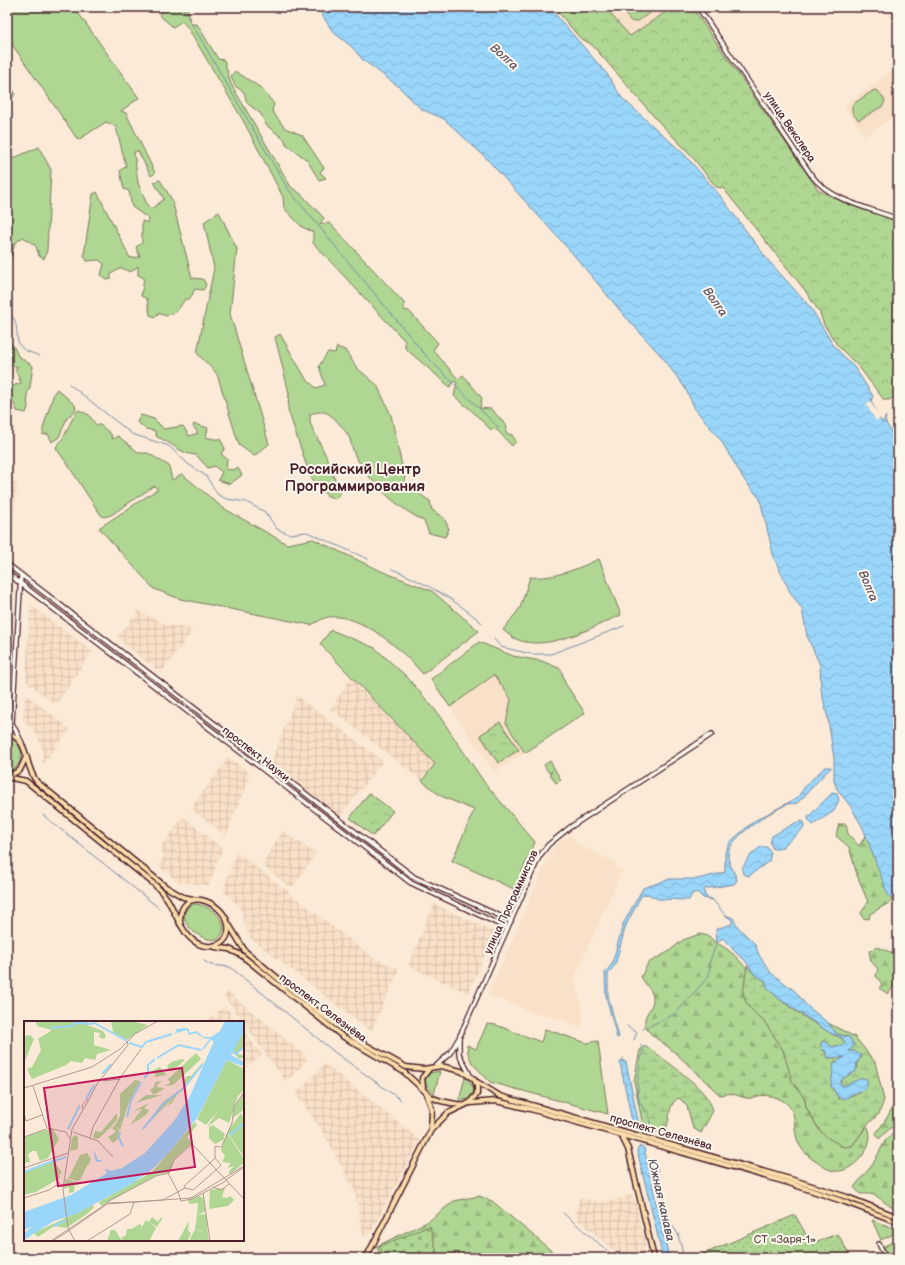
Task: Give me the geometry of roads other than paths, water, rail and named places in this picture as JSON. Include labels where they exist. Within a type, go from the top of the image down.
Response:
[{"type":"main road","points":[[7,733],[18,738],[22,742],[26,750],[31,775],[37,782],[166,887],[183,897],[206,901],[214,905],[226,917],[228,923],[229,931],[224,941],[211,946],[192,940],[180,924],[168,899],[154,884],[26,780],[7,777]]},
{"type":"main road","points":[[7,777],[14,775],[24,764],[26,750]]},
{"type":"main road","points":[[180,924],[181,910],[185,904],[194,899]]},
{"type":"main road","name":"проспект Селезнёва","points":[[228,923],[245,950],[345,1031],[406,1067],[424,1069],[433,1067]]},
{"type":"main road","name":"проспект Селезнёва","points":[[211,946],[229,949],[241,955],[342,1036],[404,1072],[425,1091]]},
{"type":"main road","points":[[425,1091],[440,1101],[463,1104],[469,1103],[477,1094],[477,1086],[472,1078],[450,1068],[433,1067],[422,1078],[425,1091],[432,1110],[431,1130]]},
{"type":"main road","name":"проспект Селезнёва","points":[[472,1078],[487,1090],[500,1096],[790,1179],[847,1197],[898,1217]]},
{"type":"main road","name":"проспект Селезнёва","points":[[469,1103],[499,1101],[789,1183],[898,1222]]},
{"type":"main road","points":[[366,1258],[431,1130],[448,1113],[463,1104]]},
{"type":"main road","points":[[621,1136],[628,1147],[654,1258]]},
{"type":"main road","points":[[628,1147],[633,1140]]},
{"type":"street","name":"улица Векслера","points":[[698,7],[804,164],[822,188],[836,196],[898,219]]},
{"type":"street","name":"проспект Науки","points":[[7,564],[414,877],[511,921]]},
{"type":"street","name":"проспект Науки","points":[[7,573],[410,883],[508,928]]},
{"type":"street","points":[[22,575],[12,723],[22,742]]},
{"type":"street","points":[[7,728],[12,723]]},
{"type":"street","name":"улица Программистов","points":[[433,1067],[450,1053],[459,1038],[539,857],[556,837],[712,734]]},
{"type":"street","name":"улица Программистов","points":[[459,1038],[459,1054],[472,1078]]},
{"type":"street","points":[[879,1244],[886,1258]]},
{"type":"water","name":"Волга","points":[[317,7],[549,7],[607,74],[622,98],[685,155],[718,193],[767,259],[811,308],[833,345],[855,368],[873,396],[871,401],[882,423],[886,416],[885,421],[898,444],[898,903],[888,895],[863,828],[851,807],[837,789],[834,781],[834,758],[828,719],[821,689],[820,665],[807,636],[802,609],[790,592],[774,558],[760,499],[745,481],[720,439],[695,409],[685,388],[663,358],[623,314],[573,254],[485,157],[444,119],[421,109],[398,86],[363,60],[352,47],[333,32]]},
{"type":"water","points":[[825,767],[831,768],[797,803],[788,804],[772,812],[752,825],[735,840],[728,855],[729,862],[737,881],[734,884],[704,889],[705,896],[713,900],[703,898],[697,892],[692,894],[689,900],[658,899],[648,894],[641,896],[626,925],[615,965],[608,974],[608,996],[619,1037],[617,1038],[606,996],[605,973],[612,964],[623,924],[643,888],[670,879],[698,879],[725,872],[725,853],[730,842],[754,821],[797,798],[807,784]]},
{"type":"water","points":[[832,793],[837,794],[839,800],[834,811],[813,825],[809,821],[808,817]]},
{"type":"water","points":[[803,821],[804,828],[780,849],[773,849],[770,843],[772,836],[795,823]]},
{"type":"water","points":[[761,847],[767,847],[771,853],[769,861],[749,876],[743,874],[742,869],[748,859]]},
{"type":"water","points":[[725,915],[733,918],[738,927],[755,944],[759,955],[771,973],[795,991],[806,1005],[828,1023],[837,1034],[849,1037],[854,1045],[849,1051],[854,1051],[862,1056],[857,1062],[856,1071],[842,1079],[840,1083],[843,1086],[862,1078],[867,1079],[867,1086],[864,1090],[854,1093],[845,1099],[839,1098],[831,1086],[834,1063],[845,1057],[828,1058],[825,1050],[821,1050],[823,1047],[820,1046],[822,1042],[825,1041],[832,1047],[845,1044],[845,1042],[841,1037],[830,1033],[778,998],[767,988],[766,981],[755,975],[744,959],[738,955],[723,938],[717,942],[716,929],[732,924],[732,920]]},
{"type":"water","points":[[621,1061],[626,1062],[639,1125],[638,1127],[633,1126],[620,1063]]},
{"type":"water","points":[[640,1146],[644,1148],[669,1258],[663,1258],[637,1150]]},
{"type":"waterway","points":[[182,7],[288,189],[428,358],[499,428]]},
{"type":"waterway","points":[[7,311],[15,320],[19,344],[22,348],[39,356]]},
{"type":"waterway","points":[[69,384],[132,434],[169,446],[188,464],[206,476],[218,495],[227,499],[246,502],[265,512],[277,529],[289,534],[307,532],[368,559]]},
{"type":"waterway","points":[[392,569],[439,592],[461,606],[482,623]]},
{"type":"waterway","points":[[494,639],[501,647],[531,654],[551,654],[624,626]]},
{"type":"waterway","points":[[43,815],[159,908]]},
{"type":"waterway","points":[[712,899],[725,915]]},
{"type":"waterway","points":[[643,1029],[675,1014],[709,976],[710,961],[717,942]]},
{"type":"waterway","points":[[204,961],[211,965],[230,967],[337,1054],[401,1100]]},
{"type":"waterway","points":[[627,1026],[637,1033]]},
{"type":"waterway","points":[[634,1040],[637,1032]]},
{"type":"waterway","points":[[637,1122],[650,1125],[649,1115],[642,1106],[638,1094],[638,1078],[643,1050],[641,1045]]},
{"type":"waterway","name":"Южная канава","points":[[655,1160],[663,1193],[666,1216],[678,1234],[684,1258]]},
{"type":"waterway","points":[[563,1213],[616,1258]]},
{"type":"district","name":"Российский Центр Программирования","points":[[355,478]]},
{"type":"park label","name":"СТ «Заря-1»","points":[[785,1239]]}]
